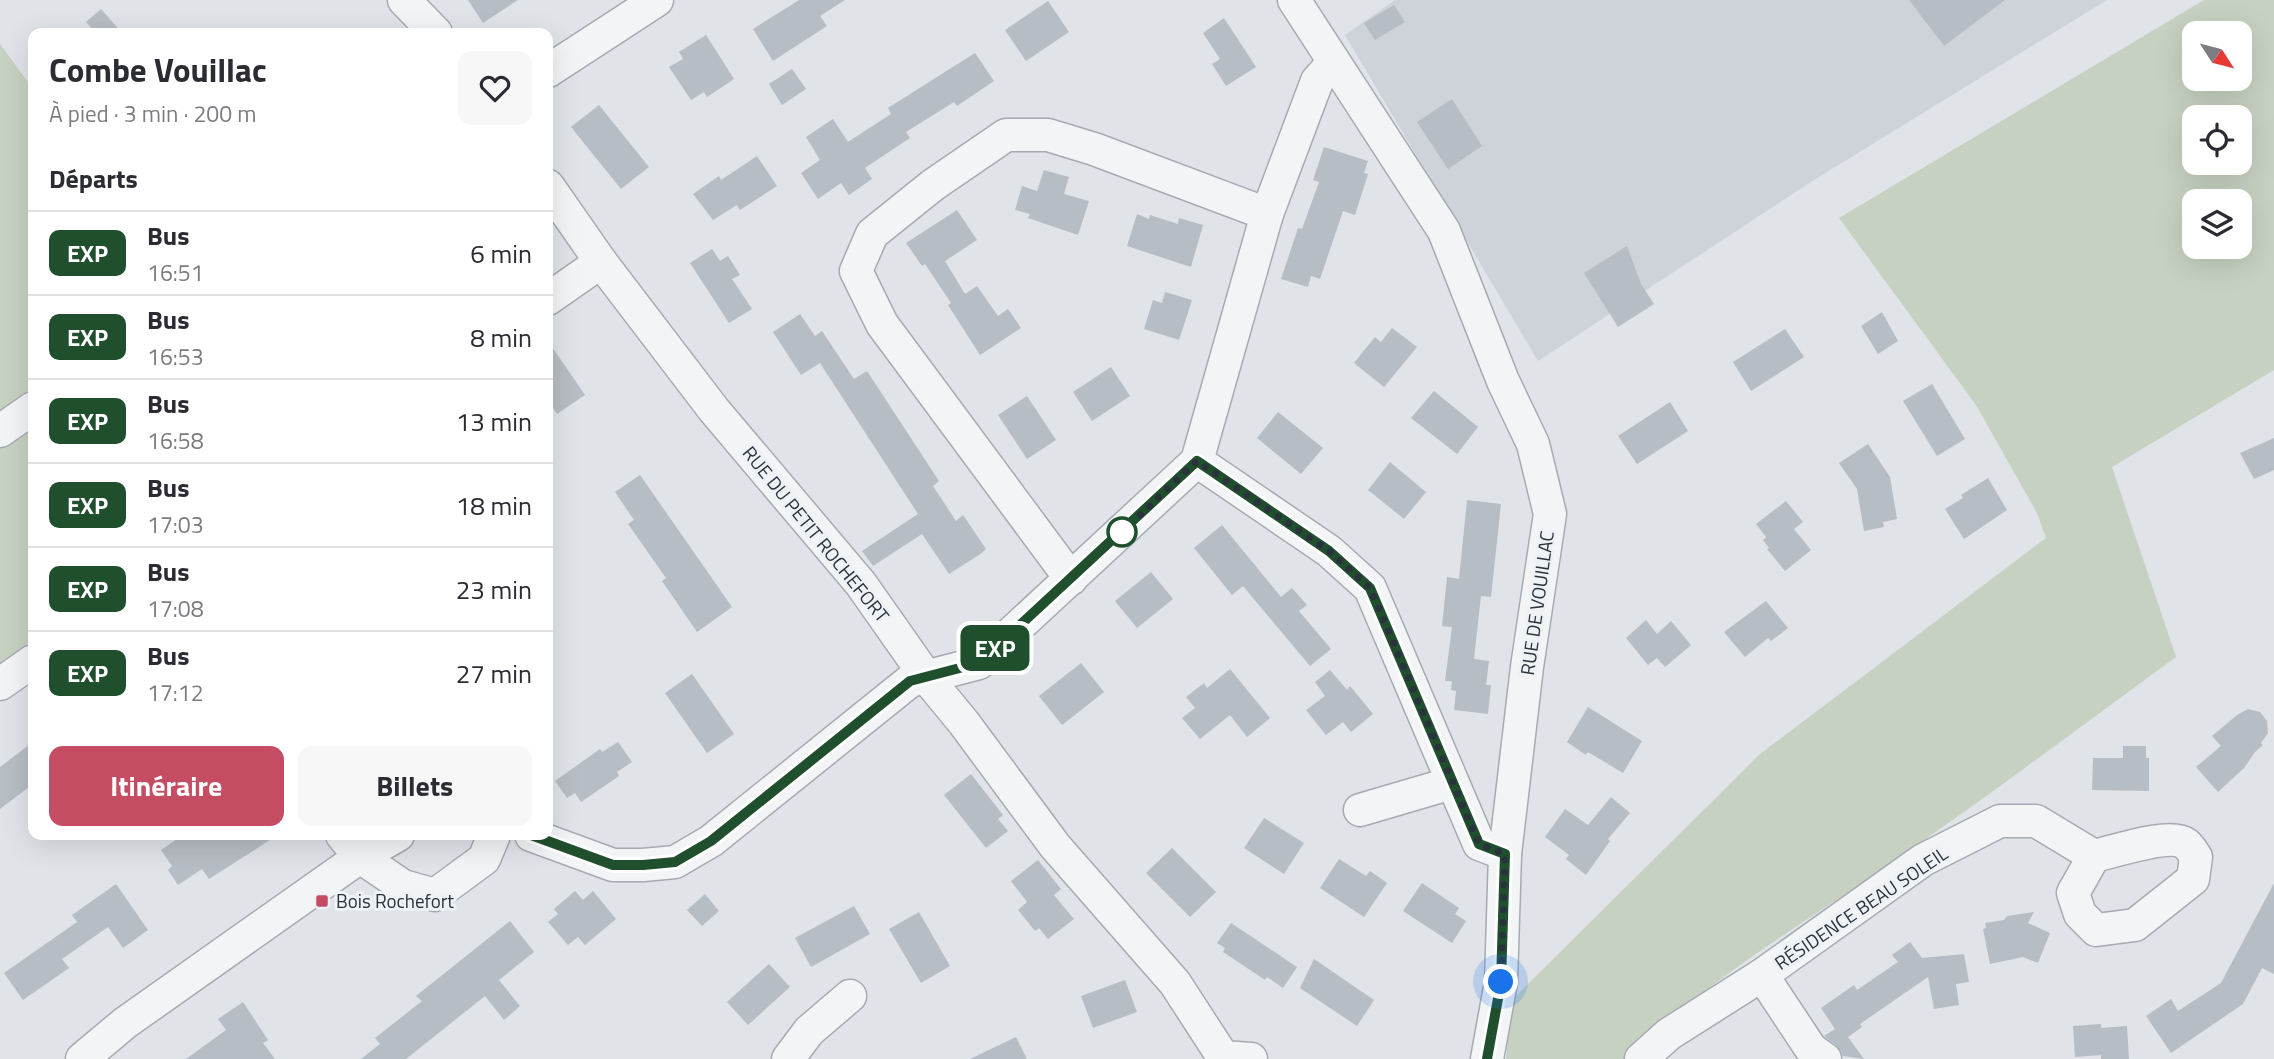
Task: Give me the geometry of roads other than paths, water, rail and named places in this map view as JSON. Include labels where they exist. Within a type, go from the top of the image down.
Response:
[{"type":"street","points":[[404,0],[431,28]]},
{"type":"street","points":[[553,68],[657,0]]},
{"type":"street","name":"RUE DE VOUILLAC","points":[[1294,0],[1444,231],[1503,381],[1533,444],[1550,513],[1527,667],[1505,854],[1501,982],[1487,1059]]},
{"type":"street","points":[[545,840],[613,865],[675,862],[711,841],[910,681],[979,663],[1197,461],[1267,214],[1317,81],[1334,62]]},
{"type":"street","points":[[1071,579],[883,324],[856,271],[872,234],[933,185],[1006,135],[1048,135],[1094,149],[1267,214]]},
{"type":"street","name":"RUE DU PETIT ROCHEFORT","points":[[553,193],[601,262],[714,410],[861,584],[927,678],[964,723],[1055,846],[1237,1058]]},
{"type":"street","points":[[553,296],[601,262]]},
{"type":"street","points":[[0,431],[28,411]]},
{"type":"street","points":[[1197,461],[1329,551],[1370,588],[1479,844],[1505,854]]},
{"type":"street","points":[[0,684],[28,664]]},
{"type":"street","points":[[1360,810],[1452,783]]},
{"type":"street","name":"RÉSIDENCE BEAU SOLEIL","points":[[1641,1059],[1669,1034],[1762,975],[1923,860],[2000,821],[2036,821],[2094,856]]},
{"type":"street","points":[[82,1059],[351,846],[377,840]]},
{"type":"street","points":[[351,846],[402,886],[435,895],[484,859],[492,840]]},
{"type":"street","points":[[1762,975],[1811,1049],[1825,1059]]},
{"type":"street","points":[[788,1059],[809,1031],[850,996]]},
{"type":"street","points":[[1192,1059],[1237,1058]]},
{"type":"place","name":"Bois Rochefort","points":[[322,901]]}]
